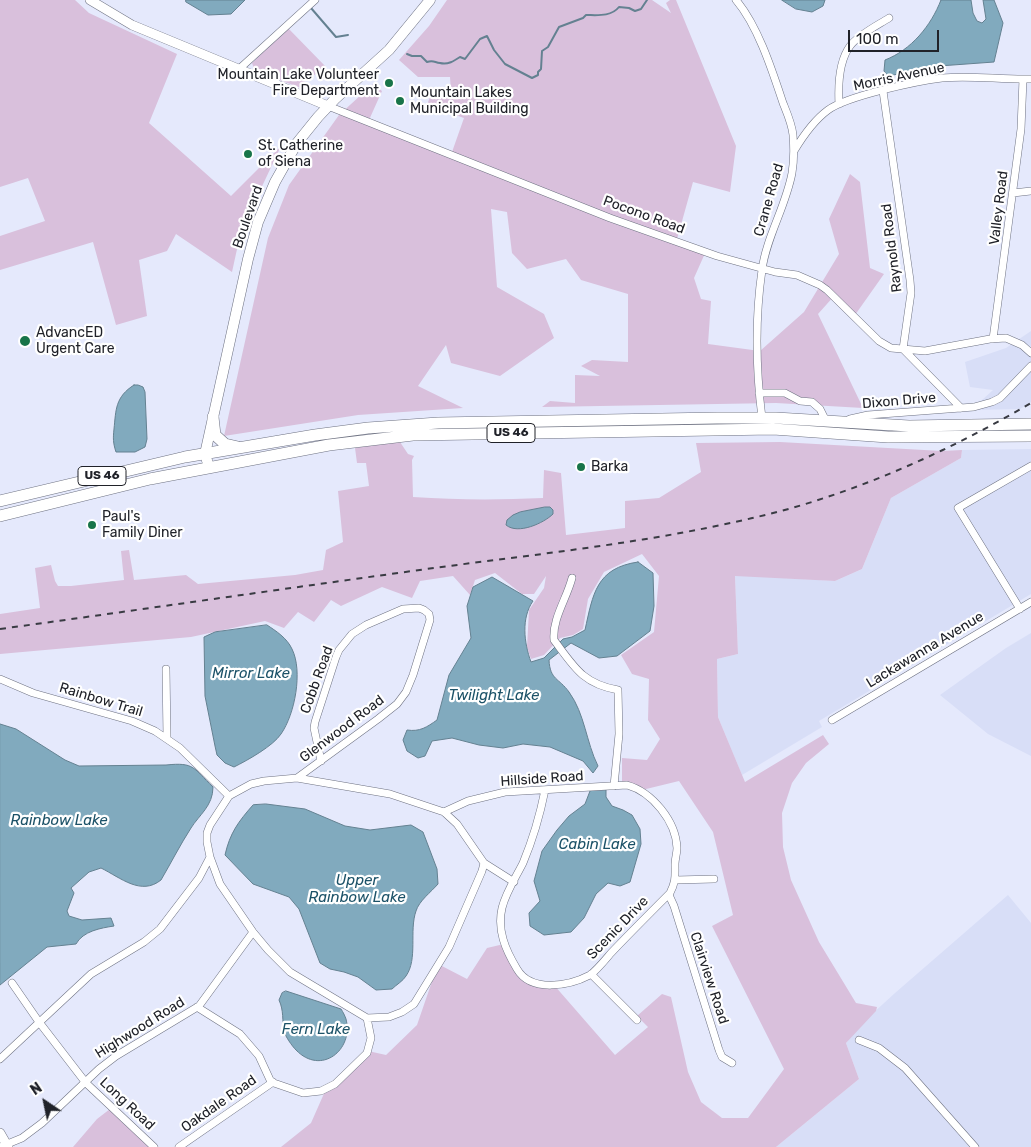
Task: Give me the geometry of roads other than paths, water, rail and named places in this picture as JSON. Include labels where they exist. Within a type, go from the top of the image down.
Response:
[{"type":"highway","points":[[213,417],[215,436],[225,444],[239,448]]},
{"type":"highway","name":"US 46","points":[[0,501],[136,468],[205,454],[368,428],[429,424],[762,418],[909,426],[1031,424]]},
{"type":"highway","name":"US 46","points":[[0,516],[124,484],[209,467],[329,444],[413,435],[779,429],[888,437],[1031,436]]},
{"type":"main road","name":"Boulevard","points":[[209,467],[205,454],[239,307],[248,259],[261,215],[271,190],[297,143],[328,106],[389,50],[430,0]]},
{"type":"street","name":"Pocono Road","points":[[90,0],[132,24],[238,70],[610,218],[690,247],[762,269],[797,275],[820,285],[879,341],[891,348],[925,351],[1006,338],[1022,344],[1031,353]]},
{"type":"street","points":[[238,70],[315,0]]},
{"type":"street","name":"Crane Road","points":[[736,0],[744,11],[766,56],[792,128],[794,152],[788,190],[762,269],[758,338],[762,418]]},
{"type":"street","points":[[839,104],[839,79],[844,57],[850,45],[889,18]]},
{"type":"street","name":"Morris Avenue","points":[[794,152],[804,135],[820,118],[839,104],[883,91],[944,78],[1031,79]]},
{"type":"street","name":"Valley Road","points":[[993,339],[1021,129],[1023,79]]},
{"type":"street","name":"Raynold Road","points":[[883,91],[910,280],[904,349]]},
{"type":"street","points":[[1013,192],[1031,191]]},
{"type":"street","points":[[904,349],[961,408],[992,402],[1000,398],[1031,366]]},
{"type":"street","points":[[760,393],[785,393],[800,401],[812,402],[820,409],[826,421]]},
{"type":"street","name":"Dixon Drive","points":[[840,422],[868,415],[961,408]]},
{"type":"street","points":[[1020,609],[958,508],[1031,466]]},
{"type":"street","points":[[572,578],[555,625],[554,640],[590,682],[618,690],[619,734],[614,786]]},
{"type":"street","name":"Lackawanna Avenue","points":[[832,720],[1031,602]]},
{"type":"street","name":"Cobb Road","points":[[321,761],[314,728],[315,722],[336,657],[342,646],[358,630],[404,610],[419,608],[429,614]]},
{"type":"street","name":"Glenwood Road","points":[[298,778],[397,704],[406,692],[423,644],[430,620],[429,614]]},
{"type":"street","points":[[166,669],[167,738]]},
{"type":"street","name":"Rainbow Trail","points":[[0,679],[33,693],[132,721],[167,738],[229,796]]},
{"type":"street","points":[[484,863],[449,947],[414,1004],[394,1016],[367,1018],[290,972],[268,950],[253,932],[220,884],[210,857],[207,833],[210,825],[229,796],[251,784],[298,778],[376,791],[444,812],[458,824],[484,863],[514,882]]},
{"type":"street","name":"Scenic Drive","points":[[545,790],[538,824],[502,907],[500,930],[507,950],[518,971],[526,978],[550,986],[561,985],[591,974],[668,895],[676,880],[677,848],[669,820],[634,787],[626,785],[614,786]]},
{"type":"street","name":"Hillside Road","points":[[444,812],[468,801],[506,792],[614,786]]},
{"type":"street","points":[[0,1059],[91,974],[144,942],[160,929],[199,878],[210,857]]},
{"type":"street","points":[[676,880],[714,879]]},
{"type":"street","name":"Clairview Road","points":[[668,895],[674,906],[719,1050],[722,1057],[732,1063]]},
{"type":"street","name":"Highwood Road","points":[[5,1146],[22,1138],[42,1123],[99,1069],[116,1056],[197,1007],[253,932]]},
{"type":"street","points":[[591,974],[637,1020]]},
{"type":"street","name":"Long Road","points":[[12,983],[39,1022],[86,1082],[154,1147]]},
{"type":"street","points":[[197,1007],[240,1034],[259,1056],[273,1082],[304,1093],[321,1091],[335,1084],[367,1053],[371,1038],[367,1018]]},
{"type":"street","points":[[859,1040],[879,1048],[906,1068],[975,1147]]},
{"type":"street","name":"Oakdale Road","points":[[179,1147],[273,1082]]},
{"type":"street","points":[[0,1133],[5,1146]]},
{"type":"water","points":[[186,0],[245,0],[231,14],[208,15],[186,2]]},
{"type":"water","points":[[782,0],[825,0],[823,6],[812,12],[796,9]]},
{"type":"water","points":[[941,0],[971,0],[973,13],[977,21],[982,23],[986,19],[983,0],[994,0],[1003,23],[994,62],[939,66],[888,76],[884,71],[885,60],[903,50],[919,36],[932,19]]},
{"type":"water","points":[[134,385],[143,387],[145,392],[147,439],[145,447],[135,452],[116,452],[113,435],[118,404],[123,394]]},
{"type":"water","points":[[550,507],[553,510],[553,514],[531,527],[517,529],[506,525],[507,520],[513,515]]},
{"type":"water","name":"Twilight Lake","points":[[638,562],[653,573],[654,606],[650,631],[617,656],[599,658],[571,643],[549,660],[553,675],[569,692],[579,709],[598,766],[593,773],[583,761],[550,747],[523,744],[503,748],[479,745],[452,738],[432,741],[425,756],[418,758],[407,751],[403,740],[407,730],[423,728],[437,720],[449,675],[471,638],[467,606],[473,587],[492,577],[533,601],[525,623],[525,639],[531,662],[544,658],[563,639],[572,637],[585,630],[594,594],[605,577],[613,570],[624,565]]},
{"type":"water","name":"Mirror Lake","points":[[267,625],[281,635],[292,649],[297,669],[294,704],[286,726],[277,739],[260,752],[234,767],[225,763],[217,755],[205,696],[204,637],[215,632]]},
{"type":"water","name":"Rainbow Lake","points":[[0,724],[16,729],[65,760],[79,766],[183,764],[197,771],[213,787],[211,800],[187,834],[161,880],[154,884],[138,886],[101,868],[89,872],[71,888],[74,893],[67,911],[69,916],[82,920],[111,918],[114,926],[88,933],[76,944],[47,947],[0,985]]},
{"type":"water","name":"Cabin Lake","points":[[606,790],[606,797],[612,806],[632,815],[640,829],[641,844],[630,882],[620,886],[608,883],[596,894],[584,918],[571,932],[544,935],[530,926],[529,913],[540,901],[534,881],[542,851],[569,816],[585,804],[590,791]]},
{"type":"water","name":"Upper Rainbow Lake","points":[[266,804],[305,809],[345,826],[370,830],[411,825],[423,832],[437,869],[438,884],[422,900],[416,911],[410,969],[405,978],[392,989],[376,990],[358,977],[330,969],[320,963],[299,909],[289,897],[253,884],[225,855],[232,834],[243,817],[253,805]]},
{"type":"water","name":"Fern Lake","points":[[286,991],[341,1009],[346,1019],[347,1030],[345,1041],[333,1056],[325,1060],[315,1060],[306,1057],[291,1044],[284,1031],[279,1000],[282,993]]},
{"type":"waterway","points":[[407,54],[421,56],[427,62],[448,63],[460,57],[465,59],[480,39],[487,36],[494,50],[505,64],[532,78],[538,75],[541,69],[542,51],[548,47],[559,27],[583,18],[586,15],[608,14],[619,7],[635,11],[641,9],[647,0]]},
{"type":"waterway","points":[[311,8],[336,37],[348,35]]},
{"type":"railway","points":[[0,629],[614,544],[703,529],[792,508],[854,488],[974,435],[1031,403]]},
{"type":"place","name":"Mountain Lake Volunteer Fire Department","points":[[389,83]]},
{"type":"place","name":"Mountain Lakes Municipal Building","points":[[400,101]]},
{"type":"place","name":"St. Catherine of Siena","points":[[248,154]]},
{"type":"place","name":"AdvancED Urgent Care","points":[[25,341]]},
{"type":"place","name":"Barka","points":[[581,467]]},
{"type":"place","name":"Paul's Family Diner","points":[[92,525]]}]
